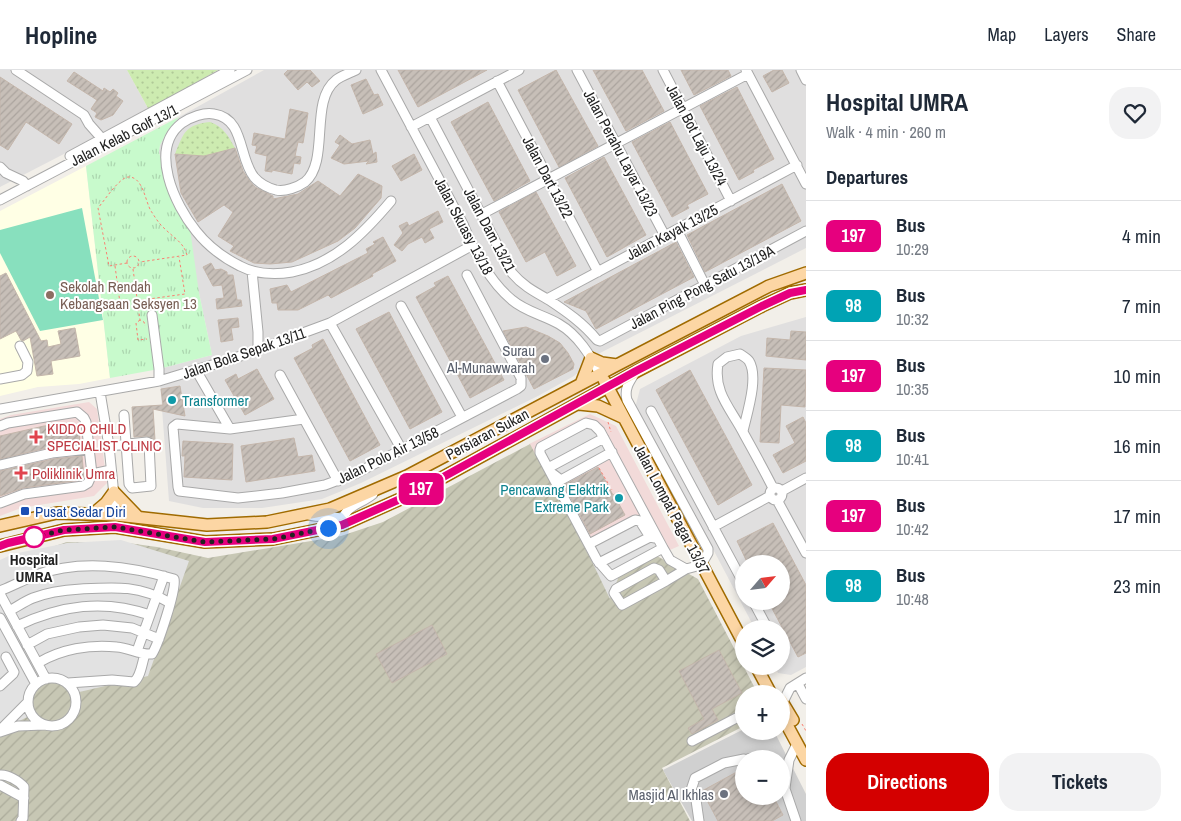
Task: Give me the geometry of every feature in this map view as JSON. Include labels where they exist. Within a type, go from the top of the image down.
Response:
[{"type":"main road","name":"Persiaran Sukan","points":[[0,526],[57,514],[116,515],[207,525],[267,522],[330,510],[407,476],[769,286],[806,274]]},
{"type":"main road","name":"Persiaran Sukan","points":[[0,546],[64,530],[101,528],[131,530],[205,542],[273,539],[345,521],[416,492],[636,371],[762,306],[790,293],[806,290]]},
{"type":"main road","points":[[581,384],[592,358],[602,363],[616,365]]},
{"type":"main road","name":"Jalan Lompat Pagar 13/37","points":[[600,374],[735,627]]},
{"type":"main road","points":[[577,405],[607,408],[624,418]]},
{"type":"main road","points":[[93,514],[106,504],[114,492],[138,517]]},
{"type":"main road","points":[[101,528],[116,515],[120,522],[131,530]]},
{"type":"main road","points":[[790,721],[802,744],[806,760]]},
{"type":"street","points":[[16,70],[84,115],[88,124],[104,141],[230,70]]},
{"type":"street","name":"Jalan Kelab Golf 13/1","points":[[0,200],[25,184],[104,141],[247,70]]},
{"type":"street","points":[[356,70],[336,80],[327,90],[321,117],[317,157],[311,175],[304,182],[295,187],[280,191],[268,188],[253,176],[237,132],[230,120],[220,115],[209,113],[198,115],[182,123],[171,136],[167,148],[168,178],[175,197],[185,215],[196,232],[211,247],[252,272],[270,274],[291,272],[311,266],[330,257],[347,246],[369,227],[391,201]]},
{"type":"street","name":"Jalan Skuasy 13/18","points":[[381,70],[463,224],[471,246],[501,291],[513,302],[560,324],[574,336],[592,358],[600,374]]},
{"type":"street","points":[[411,126],[519,70]]},
{"type":"street","name":"Jalan Perahu Layar 13/23","points":[[577,70],[664,236]]},
{"type":"street","name":"Jalan Bot Laju 13/24","points":[[663,70],[731,201]]},
{"type":"street","points":[[801,70],[806,80]]},
{"type":"street","points":[[482,214],[616,144],[747,72],[806,184]]},
{"type":"street","name":"Jalan Dart 13/22","points":[[497,81],[598,272]]},
{"type":"street","name":"Jalan Dam 13/21","points":[[430,117],[512,273],[526,288],[547,299],[578,320],[597,340]]},
{"type":"street","name":"Jalan Kayak 13/25","points":[[547,299],[797,165]]},
{"type":"street","points":[[0,167],[6,173],[25,184]]},
{"type":"street","points":[[0,194],[25,184]]},
{"type":"street","points":[[676,230],[705,285]]},
{"type":"street","name":"Jalan Ping Pong Satu 13/19A","points":[[597,340],[603,340],[806,232]]},
{"type":"street","name":"Jalan Bola Sepak 13/11","points":[[1,408],[159,381],[258,349],[330,322],[471,246]]},
{"type":"street","points":[[252,272],[258,349]]},
{"type":"street","name":"Jalan Polo Air 13/58","points":[[230,429],[174,425],[179,491],[238,498],[282,493],[338,481],[402,450],[517,389],[521,386],[522,378],[467,276]]},
{"type":"street","points":[[401,306],[462,417]]},
{"type":"street","points":[[152,315],[159,381]]},
{"type":"street","points":[[330,322],[402,450]]},
{"type":"street","points":[[0,379],[22,375],[27,371],[28,362],[20,346]]},
{"type":"street","points":[[743,431],[752,388],[752,368],[748,359],[740,354],[727,357],[718,364],[716,377],[725,403],[743,431],[806,552]]},
{"type":"street","points":[[196,370],[230,429],[304,419]]},
{"type":"street","points":[[636,371],[628,382],[625,394],[626,400],[708,549],[708,553],[702,565],[686,569],[666,581],[622,605],[614,593],[616,589],[654,568],[658,570],[666,581]]},
{"type":"street","points":[[280,375],[338,481]]},
{"type":"street","points":[[100,392],[109,446],[116,515]]},
{"type":"street","points":[[0,503],[24,494],[83,486],[88,483],[92,474],[86,422],[77,412],[4,424],[1,408]]},
{"type":"street","points":[[651,411],[735,567]]},
{"type":"street","points":[[109,446],[127,444],[149,443],[151,486],[130,487],[127,444],[124,415]]},
{"type":"street","points":[[654,538],[611,451],[594,424],[586,422],[542,447],[540,453],[599,563],[611,576],[663,548]]},
{"type":"street","points":[[550,470],[604,438]]},
{"type":"street","points":[[0,465],[52,453],[89,450]]},
{"type":"street","points":[[550,470],[561,480],[611,451]]},
{"type":"street","points":[[92,474],[112,470]]},
{"type":"street","points":[[713,527],[806,478]]},
{"type":"street","points":[[309,515],[322,518],[333,516],[345,521],[347,509],[362,502],[377,489]]},
{"type":"street","points":[[589,544],[638,520],[663,548],[670,560],[686,569]]},
{"type":"street","points":[[599,563],[654,538]]},
{"type":"street","points":[[38,663],[62,652],[87,647],[117,647],[152,654],[159,639],[170,603],[174,579],[130,568],[94,565],[65,568],[36,575],[0,593],[46,678]]},
{"type":"street","points":[[68,683],[112,680],[134,682],[137,680],[140,674],[144,634],[164,576]]},
{"type":"street","points":[[9,611],[32,598],[60,591],[118,586],[157,595],[170,603]]},
{"type":"street","points":[[17,626],[36,617],[69,608],[110,605],[130,608],[150,615]]},
{"type":"street","points":[[0,618],[4,634],[17,650],[36,684]]},
{"type":"street","points":[[27,645],[47,634],[79,627],[103,625],[132,628],[159,639]]},
{"type":"street","points":[[0,686],[14,674],[14,669],[3,659],[17,650]]},
{"type":"street","points":[[0,731],[18,726],[53,727],[61,725],[72,716],[76,709],[75,693],[68,683],[58,678],[46,678],[36,684],[31,690],[28,702],[31,715],[44,726]]},
{"type":"street","points":[[790,688],[806,678]]},
{"type":"street","points":[[798,684],[806,699]]},
{"type":"street","points":[[0,731],[28,702]]},
{"type":"street","points":[[692,741],[735,719]]},
{"type":"street","points":[[790,759],[802,744]]},
{"type":"street","points":[[699,821],[696,800],[691,790],[695,778],[724,763],[735,761]]},
{"type":"street","points":[[0,775],[4,775],[22,784],[24,787],[21,821]]},
{"type":"street","points":[[0,785],[24,798]]},
{"type":"street","points":[[790,804],[796,821]]},
{"type":"street","points":[[800,821],[806,819]]},
{"type":"path","points":[[126,263],[109,266],[98,208],[121,180],[128,177],[136,179],[141,186],[149,208],[157,220],[186,248],[188,255],[140,262]]},
{"type":"path","points":[[126,263],[127,259],[133,256],[138,258],[140,262]]},
{"type":"path","points":[[114,265],[120,303],[185,294],[179,256]]},
{"type":"path","points":[[134,269],[139,266],[140,262]]},
{"type":"path","points":[[126,263],[130,268],[134,269]]},
{"type":"path","points":[[134,269],[140,320],[144,322],[145,330]]},
{"type":"path","points":[[138,340],[136,323],[140,320]]},
{"type":"path","points":[[609,418],[608,425],[616,444],[611,451]]},
{"type":"path","points":[[594,462],[612,490]]},
{"type":"shaded area","points":[[0,70],[127,70],[149,110],[0,187]]},
{"type":"shaded area","points":[[264,70],[799,70],[806,83],[806,248],[600,353],[574,376],[538,396],[361,483],[322,499],[262,508],[203,508],[169,501],[159,369],[212,355],[199,293],[159,152],[160,145],[167,132],[179,117]]},
{"type":"shaded area","name":"Sekolah Rendah Kebangsaan Seksyen 13","points":[[86,166],[110,378],[79,384],[38,387],[0,396],[0,211]]},
{"type":"shaded area","points":[[806,317],[806,667],[790,675],[790,620],[750,620],[745,610],[790,610],[790,555],[735,555],[735,591],[635,408],[640,389],[741,336]]},
{"type":"shaded area","points":[[89,402],[97,409],[107,483],[94,496],[21,508],[0,516],[0,419],[11,415]]},
{"type":"shaded area","points":[[590,414],[616,426],[679,546],[656,556],[595,569],[529,444]]},
{"type":"shaded area","points":[[590,418],[600,423],[616,454],[556,486],[536,448],[537,444]]},
{"type":"shaded area","points":[[530,444],[604,584],[657,556],[698,579],[735,650],[735,675],[748,675],[753,685],[735,685],[735,731],[662,768],[690,821],[0,821],[0,564],[67,542],[121,542],[157,547],[208,558],[341,536],[383,522]]},
{"type":"shaded area","points":[[641,515],[657,545],[656,556],[619,576],[610,599],[584,545]]},
{"type":"shaded area","points":[[121,540],[189,561],[148,676],[75,693],[58,678],[46,679],[31,690],[31,715],[0,731],[0,560],[13,554],[67,543]]},
{"type":"shaded area","points":[[735,734],[735,740],[779,740],[784,750],[735,750],[735,805],[790,805],[790,762],[806,794],[806,821],[692,821],[663,770]]},
{"type":"green space","points":[[127,70],[218,70],[149,110]]},
{"type":"green space","points":[[179,117],[167,132],[160,145],[159,152],[166,178],[190,229],[199,293],[212,355],[159,369],[110,378],[86,166]]},
{"type":"green space","points":[[210,122],[222,129],[235,148],[204,156],[175,154],[186,131],[195,125]]},
{"type":"green space","points":[[82,208],[103,320],[40,331],[0,253],[0,230]]},
{"type":"building","points":[[288,70],[310,70],[320,81],[312,87],[307,82],[298,90],[284,74]]},
{"type":"building","points":[[398,70],[487,70],[418,107]]},
{"type":"building","points":[[556,70],[598,146],[559,167],[518,90]]},
{"type":"building","points":[[593,70],[642,70],[664,111],[626,131]]},
{"type":"building","points":[[681,70],[728,70],[731,76],[694,95]]},
{"type":"building","points":[[774,70],[782,70],[789,83],[772,92],[763,76]]},
{"type":"building","points":[[74,72],[103,91],[104,88],[110,92],[113,89],[118,93],[116,96],[123,101],[113,115],[101,120],[95,117],[97,113],[91,109],[97,100],[67,81]]},
{"type":"building","points":[[0,77],[72,124],[59,144],[26,122],[8,150],[0,145]]},
{"type":"building","points":[[366,79],[374,95],[378,94],[383,105],[363,114],[351,85]]},
{"type":"building","points":[[737,87],[774,159],[739,180],[700,106]]},
{"type":"building","points":[[488,102],[530,181],[494,201],[451,122]]},
{"type":"building","points":[[290,109],[308,113],[303,143],[298,142],[295,156],[301,157],[300,164],[294,163],[292,174],[272,170],[272,172],[265,171],[267,156],[255,153],[257,146],[252,145],[254,133],[285,139]]},
{"type":"building","points":[[670,122],[708,194],[687,205],[689,208],[672,217],[632,142]]},
{"type":"building","points":[[340,135],[352,144],[370,140],[373,154],[376,152],[377,162],[344,164],[331,158],[340,145],[335,142]]},
{"type":"building","points":[[235,148],[243,171],[249,180],[255,187],[273,196],[273,199],[298,194],[318,181],[340,196],[358,174],[382,186],[381,198],[355,228],[338,241],[292,262],[254,263],[230,251],[234,246],[218,236],[233,212],[224,205],[198,222],[181,193],[175,154],[204,156]]},
{"type":"building","points":[[414,154],[422,170],[401,181],[392,166]]},
{"type":"building","points":[[604,157],[646,235],[607,257],[565,178]]},
{"type":"building","points":[[782,184],[801,221],[705,272],[687,235]]},
{"type":"building","points":[[536,192],[576,266],[557,276],[545,252],[526,262],[499,212]]},
{"type":"building","points":[[438,211],[443,222],[429,229],[434,238],[425,243],[422,237],[408,244],[402,251],[394,245],[403,233],[399,226],[407,222],[409,226]]},
{"type":"building","points":[[383,237],[396,261],[372,274],[373,276],[331,298],[328,295],[298,310],[278,310],[277,303],[272,303],[270,289],[287,285],[291,292],[368,253],[366,249],[375,244],[373,242]]},
{"type":"building","points":[[676,242],[694,277],[596,329],[586,311],[564,302]]},
{"type":"building","points":[[211,263],[215,270],[221,269],[227,272],[227,275],[233,275],[237,300],[241,300],[242,306],[217,309],[216,299],[224,298],[222,285],[213,286],[203,267]]},
{"type":"building","points":[[6,273],[41,341],[47,340],[48,347],[61,344],[58,331],[75,328],[80,356],[51,361],[53,374],[37,376],[30,337],[23,341],[16,331],[0,339],[0,276]]},
{"type":"building","points":[[448,276],[504,380],[470,398],[416,297],[436,286],[434,283]]},
{"type":"building","points":[[389,312],[442,412],[410,429],[356,329]]},
{"type":"building","points":[[238,318],[239,327],[231,328],[233,340],[221,342],[218,320]]},
{"type":"building","name":"Surau Al-Munawwarah","points":[[526,327],[560,343],[574,364],[573,369],[534,389],[503,331]]},
{"type":"building","points":[[791,331],[806,332],[806,360],[766,356],[767,338],[790,340]]},
{"type":"building","points":[[323,339],[380,445],[350,461],[294,358],[313,348],[312,345]]},
{"type":"building","points":[[764,368],[806,370],[805,407],[781,405],[779,443],[760,442]]},
{"type":"building","points":[[257,369],[274,399],[245,415],[225,380],[236,374],[238,379]]},
{"type":"building","points":[[690,370],[752,485],[718,505],[656,390]]},
{"type":"building","points":[[180,386],[185,416],[153,409],[155,440],[147,436],[134,437],[132,407],[163,405],[161,389]]},
{"type":"building","points":[[803,417],[806,423],[806,461],[783,473],[773,455],[795,443],[786,426]]},
{"type":"building","points":[[73,424],[79,429],[80,444],[51,447],[0,459],[0,436],[44,426]]},
{"type":"building","points":[[294,438],[298,457],[312,455],[315,471],[246,482],[241,446]]},
{"type":"building","points":[[183,441],[233,444],[232,480],[184,477],[185,456],[182,456]]},
{"type":"building","points":[[82,456],[84,477],[81,480],[23,488],[0,496],[0,471],[53,459]]},
{"type":"building","points":[[598,467],[613,495],[619,492],[624,501],[619,504],[625,515],[590,534],[564,485]]},
{"type":"building","points":[[773,523],[806,585],[806,653],[798,657],[790,642],[790,620],[778,620],[773,610],[790,610],[790,555],[744,555],[737,541]]},
{"type":"building","points":[[432,625],[447,654],[392,683],[376,654]]},
{"type":"building","points":[[719,650],[738,685],[735,685],[735,697],[712,709],[718,720],[692,734],[688,728],[704,719],[679,671]]},
{"type":"building","name":"Masjid Al Ikhlas","points":[[735,773],[735,805],[778,805],[783,815],[772,821],[718,821],[702,791]]},
{"type":"bus line","name":"197","points":[[0,546],[64,530],[115,527],[205,542],[273,539],[342,525],[416,492],[636,371],[762,306],[790,293],[806,290]]},
{"type":"place","name":"Sekolah Rendah Kebangsaan Seksyen 13","points":[[50,295]]},
{"type":"place","name":"Surau Al-Munawwarah","points":[[545,359]]},
{"type":"place","name":"Transformer","points":[[172,400]]},
{"type":"place","name":"KIDDO CHILD SPECIALIST CLINIC","points":[[36,437]]},
{"type":"place","name":"Poliklinik Umra","points":[[21,473]]},
{"type":"place","name":"Pencawang Elektrik Extreme Park","points":[[619,498]]},
{"type":"place","name":"Pusat Sedar Diri","points":[[25,511]]},
{"type":"place","name":"Hospital UMRA","points":[[34,537]]},
{"type":"place","name":"Masjid Al Ikhlas","points":[[724,794]]},
{"type":"route","points":[[34,537],[64,530],[115,527],[205,542],[273,539],[328,528]]}]
